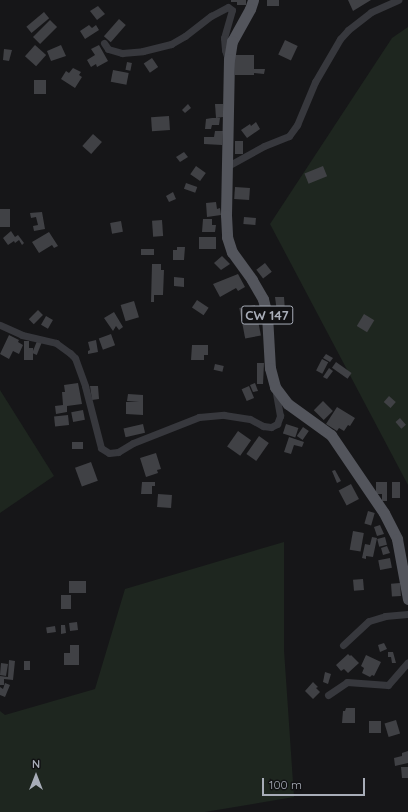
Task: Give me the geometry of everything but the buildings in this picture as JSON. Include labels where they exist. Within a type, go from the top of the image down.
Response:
[{"type":"main road","name":"CW 147","points":[[253,0],[250,9],[232,41],[229,60],[226,167],[227,237],[232,252],[264,299],[267,315],[270,368],[275,387],[288,404],[331,435],[384,513],[397,539],[408,599]]},
{"type":"street","points":[[226,167],[264,146],[289,136],[297,125],[315,82],[340,38],[371,12],[398,0]]},
{"type":"street","points":[[104,42],[108,49],[122,53],[143,51],[171,44],[185,36],[211,16],[225,8],[230,7],[232,14],[226,25],[224,38],[224,50],[229,60]]},
{"type":"street","points":[[0,325],[22,335],[56,343],[75,358],[85,386],[101,448],[109,453],[118,452],[133,443],[200,417],[224,415],[250,419],[263,426],[271,427],[277,424],[280,416],[275,387]]},
{"type":"street","points":[[343,645],[368,621],[386,616],[408,614]]},
{"type":"street","points":[[328,694],[347,682],[388,685],[408,662]]},
{"type":"shaded area","points":[[408,27],[408,485],[270,224],[392,38]]},
{"type":"shaded area","points":[[0,390],[54,476],[0,513]]},
{"type":"shaded area","points":[[284,542],[284,650],[294,797],[205,812],[0,812],[0,711],[5,715],[95,689],[125,589]]}]
